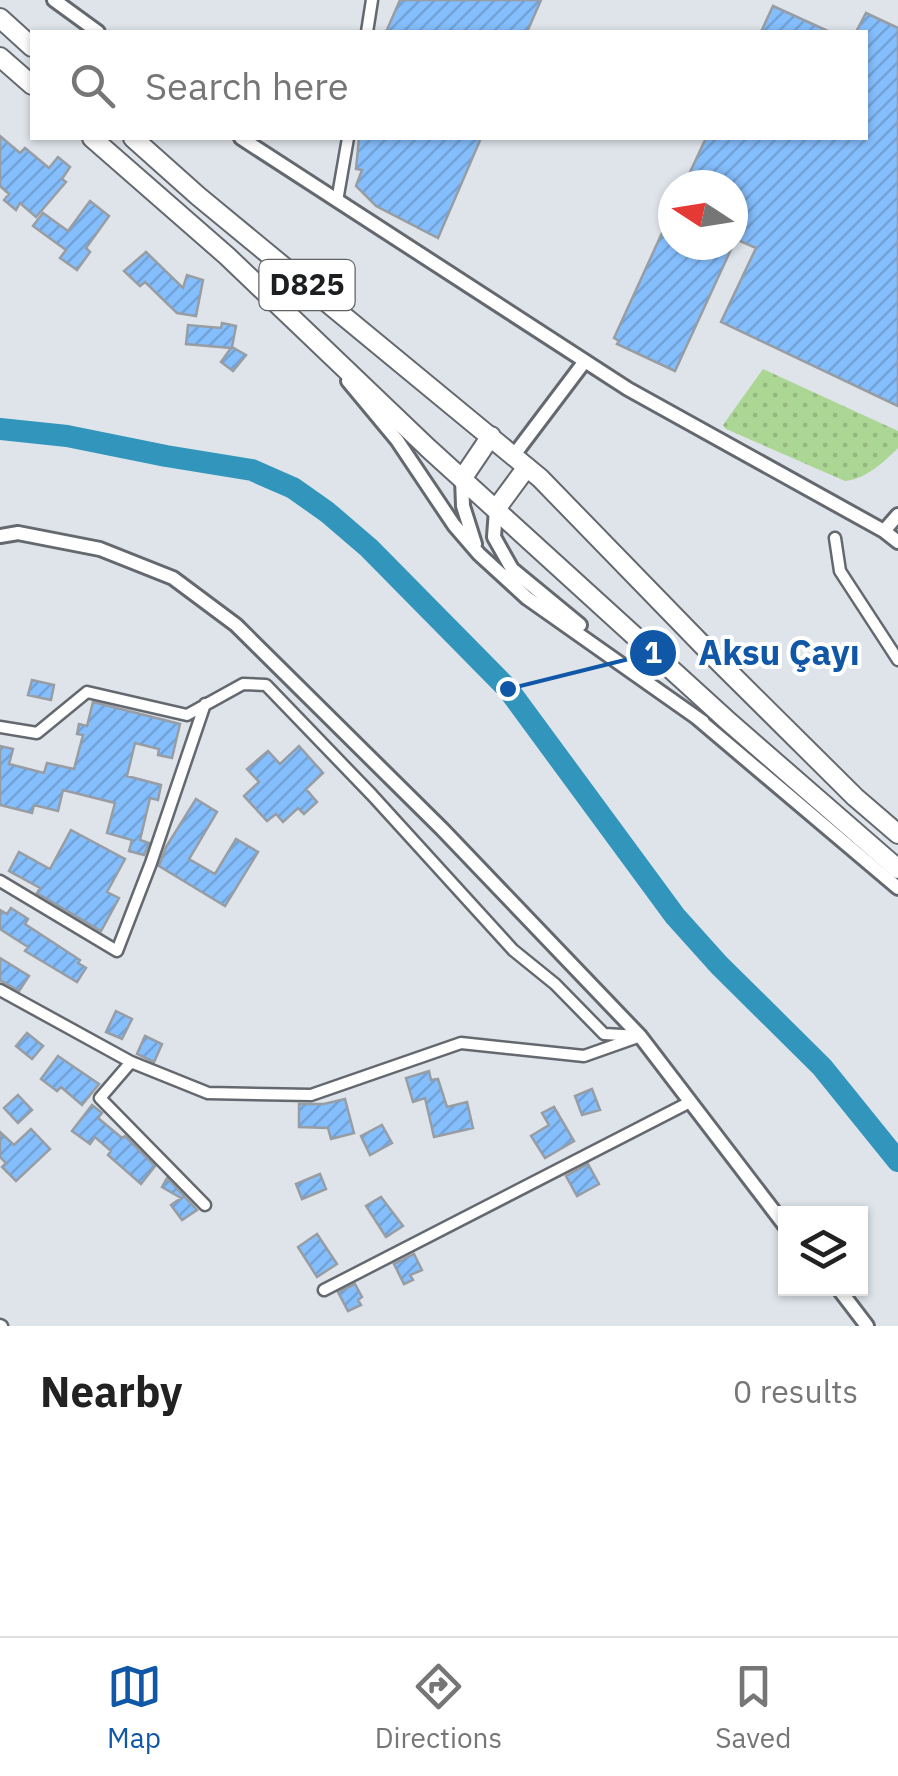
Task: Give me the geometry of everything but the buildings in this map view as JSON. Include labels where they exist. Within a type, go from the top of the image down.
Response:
[{"type":"highway","points":[[0,18],[30,45]]},
{"type":"highway","points":[[0,56],[30,83]]},
{"type":"highway","points":[[94,140],[305,329],[462,479],[728,722],[898,870]]},
{"type":"highway","name":"D825","points":[[136,140],[198,196],[487,433]]},
{"type":"highway","points":[[462,479],[487,433],[527,467],[855,797],[898,834]]},
{"type":"highway","points":[[496,509],[527,467]]},
{"type":"street","points":[[54,0],[95,30]]},
{"type":"street","points":[[366,30],[372,0]]},
{"type":"street","points":[[244,140],[585,361],[704,434],[898,542]]},
{"type":"street","points":[[337,200],[348,140]]},
{"type":"street","points":[[305,329],[397,440],[454,525],[480,554],[527,598],[703,722]]},
{"type":"street","points":[[527,467],[585,361]]},
{"type":"street","points":[[462,479],[467,524],[480,554]]},
{"type":"street","points":[[496,509],[494,537],[512,569],[703,722],[898,888]]},
{"type":"street","points":[[884,531],[898,514]]},
{"type":"street","points":[[0,536],[18,534],[100,549],[173,578],[236,624],[442,829],[640,1036],[778,1218]]},
{"type":"street","points":[[835,538],[840,571],[898,660]]},
{"type":"street","points":[[0,727],[37,733],[87,692],[187,716],[242,684],[266,686],[372,794],[513,950],[555,984],[604,1034],[640,1036]]},
{"type":"street","points":[[0,881],[117,950],[205,704]]},
{"type":"street","points":[[0,990],[131,1062],[208,1093],[311,1095],[461,1043],[584,1056],[640,1036]]},
{"type":"street","points":[[131,1062],[100,1098],[205,1205]]},
{"type":"street","points":[[324,1290],[690,1102]]},
{"type":"street","points":[[844,1296],[867,1326]]},
{"type":"green space","points":[[763,369],[898,431],[898,448],[867,473],[845,481],[726,429],[723,425]]},
{"type":"waterway","points":[[0,429],[67,436],[252,470],[293,488],[327,512],[369,548],[508,689],[675,916],[822,1067],[898,1161]]},
{"type":"place","name":"Aksu Çayı","points":[[508,689]]}]
